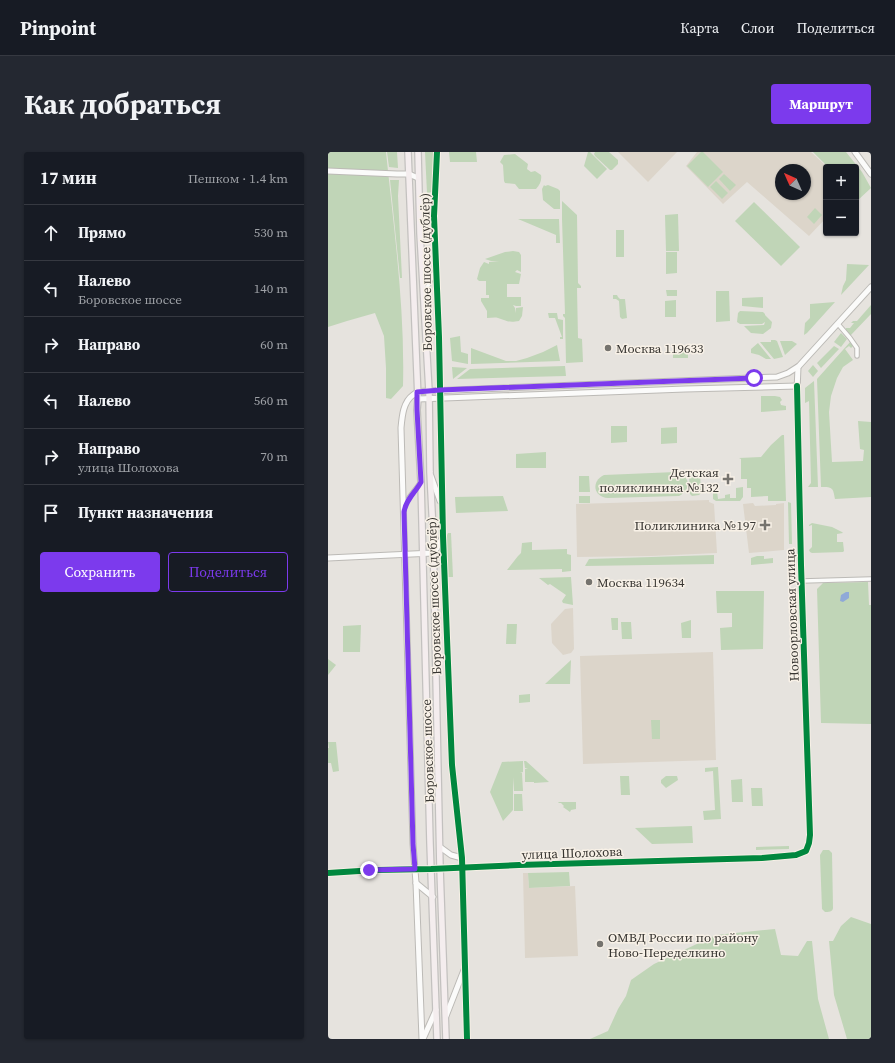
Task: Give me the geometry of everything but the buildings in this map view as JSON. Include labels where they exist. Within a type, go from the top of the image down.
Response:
[{"type":"main road","name":"Боровское шоссе","points":[[408,152],[421,482],[437,1039]]},
{"type":"main road","name":"Боровское шоссе","points":[[418,152],[420,233],[428,391],[440,868],[446,1039]]},
{"type":"street","name":"Боровское шоссе (дублёр)","points":[[437,152],[434,216],[443,536],[452,765],[462,858],[467,1039]]},
{"type":"street","points":[[855,152],[871,174]]},
{"type":"street","points":[[328,171],[409,174],[418,178]]},
{"type":"street","points":[[424,295],[436,269]]},
{"type":"street","points":[[422,1039],[413,844],[401,428],[404,411],[408,401],[417,392],[440,390],[778,377],[798,367],[871,287]]},
{"type":"street","points":[[838,324],[857,348],[857,356]]},
{"type":"street","name":"Новоорловская улица","points":[[798,367],[797,386],[809,842]]},
{"type":"street","points":[[418,399],[797,386]]},
{"type":"street","points":[[430,472],[442,506]]},
{"type":"street","points":[[404,512],[408,499],[421,482]]},
{"type":"street","points":[[328,558],[433,553],[443,536]]},
{"type":"street","points":[[802,581],[871,579]]},
{"type":"street","name":"улица Шолохова","points":[[328,873],[375,870],[762,858],[796,855],[806,851],[809,842]]},
{"type":"street","points":[[440,847],[451,855],[462,858]]},
{"type":"street","points":[[416,883],[433,897]]},
{"type":"street","points":[[445,1017],[465,968]]},
{"type":"street","points":[[422,1039],[436,1009]]},
{"type":"street","points":[[446,1028],[449,1039]]},
{"type":"shaded area","points":[[618,152],[677,152],[648,182]]},
{"type":"shaded area","points":[[697,152],[811,152],[824,164],[823,221],[809,236],[747,182],[723,204],[686,166]]},
{"type":"shaded area","points":[[709,500],[709,502],[714,504],[717,553],[577,557],[576,504]]},
{"type":"shaded area","name":"Поликлиника №197","points":[[753,503],[755,506],[784,503],[784,550],[749,553],[743,504]]},
{"type":"shaded area","points":[[573,608],[574,649],[571,653],[563,655],[552,643],[551,624],[565,609]]},
{"type":"shaded area","points":[[713,652],[716,760],[583,764],[580,656]]},
{"type":"shaded area","points":[[523,873],[528,873],[529,888],[575,886],[578,956],[525,958]]},
{"type":"green space","points":[[328,152],[386,152],[401,298],[403,357],[403,386],[391,399],[386,398],[384,336],[375,313],[328,327]]},
{"type":"green space","points":[[387,152],[397,152],[398,168],[389,167]]},
{"type":"green space","points":[[425,152],[434,152],[432,192],[427,193]]},
{"type":"green space","points":[[449,152],[476,152],[477,162],[450,162]]},
{"type":"green space","points":[[588,152],[590,152],[607,169],[597,179],[584,166]]},
{"type":"green space","points":[[595,152],[609,152],[618,160],[618,164],[610,170],[595,156]]},
{"type":"green space","points":[[701,152],[703,152],[723,172],[708,187],[687,166]]},
{"type":"green space","points":[[813,152],[846,152],[856,164],[825,164]]},
{"type":"green space","points":[[515,154],[528,164],[527,169],[531,172],[535,171],[541,175],[539,186],[536,189],[519,189],[515,184],[505,183],[503,165],[500,162],[504,155]]},
{"type":"green space","points":[[859,168],[862,172],[871,188],[859,199]]},
{"type":"green space","points":[[724,174],[736,185],[730,191],[719,179]]},
{"type":"green space","points":[[390,180],[399,180],[398,196],[402,278],[400,278]]},
{"type":"green space","points":[[716,181],[728,193],[722,199],[710,187]]},
{"type":"green space","points":[[544,185],[548,185],[560,191],[560,209],[554,209],[543,200],[542,189]]},
{"type":"green space","points":[[562,201],[577,215],[578,283],[581,286],[581,288],[577,288],[578,338],[582,339],[583,362],[566,363],[565,318],[563,316],[563,314],[565,314]]},
{"type":"green space","points":[[754,202],[800,247],[781,266],[735,221]]},
{"type":"green space","points":[[815,208],[822,215],[814,224],[807,217]]},
{"type":"green space","points":[[678,214],[679,251],[666,251],[665,215]]},
{"type":"green space","points":[[518,219],[559,219],[560,243],[556,243],[556,235]]},
{"type":"green space","points":[[616,230],[624,230],[624,257],[616,257]]},
{"type":"green space","points":[[505,252],[519,252],[521,255],[521,272],[517,270],[515,272],[521,274],[519,284],[507,284],[507,297],[521,297],[521,306],[513,305],[515,308],[515,313],[516,308],[523,307],[522,316],[519,321],[513,322],[497,318],[487,318],[487,311],[481,301],[481,298],[489,298],[489,295],[486,295],[486,281],[479,281],[477,279],[480,268],[484,262],[489,264],[489,262],[499,261],[485,259]]},
{"type":"green space","points":[[666,252],[677,252],[677,273],[666,274]]},
{"type":"green space","points":[[847,264],[869,265],[841,295],[846,280]]},
{"type":"green space","points":[[666,290],[677,290],[677,296],[667,296]]},
{"type":"green space","points":[[716,291],[729,291],[730,321],[716,322]]},
{"type":"green space","points":[[613,295],[617,295],[620,299],[625,299],[627,318],[622,319],[620,317],[619,301],[613,299]]},
{"type":"green space","points":[[763,297],[763,308],[742,306],[742,298]]},
{"type":"green space","points":[[676,300],[676,317],[665,317],[665,301]]},
{"type":"green space","points":[[835,302],[804,335],[805,323],[810,318],[810,304]]},
{"type":"green space","points":[[871,305],[871,314],[850,336],[845,330],[846,328],[850,328],[854,323],[851,323],[853,321],[857,321]]},
{"type":"green space","points":[[740,311],[763,312],[772,322],[771,328],[763,334],[751,333],[744,326],[764,325],[765,322],[762,324],[740,324],[737,322],[738,313]]},
{"type":"green space","points":[[548,313],[557,313],[558,319],[563,320],[563,339],[560,339],[560,337],[562,337],[555,318],[549,318]]},
{"type":"green space","points":[[841,333],[847,339],[841,347],[834,342]]},
{"type":"green space","points":[[460,336],[461,352],[468,354],[468,364],[452,361],[450,338]]},
{"type":"green space","points":[[771,340],[777,341],[783,357],[774,359],[760,342],[771,342]]},
{"type":"green space","points":[[780,341],[792,341],[797,344],[785,355]]},
{"type":"green space","points":[[851,341],[854,345],[851,348],[849,346],[845,349],[853,360],[843,367],[837,378],[831,396],[829,412],[832,462],[863,461],[864,450],[860,449],[858,421],[871,422],[871,497],[835,499],[832,489],[828,487],[821,487],[817,379]]},
{"type":"green space","points":[[758,343],[771,359],[766,359],[751,353],[751,349]]},
{"type":"green space","points":[[557,345],[560,361],[471,364],[471,348],[506,361],[516,361],[543,352]]},
{"type":"green space","points":[[834,346],[839,349],[821,368],[817,363]]},
{"type":"green space","points":[[673,352],[688,352],[688,358],[673,358]]},
{"type":"green space","points":[[813,365],[818,371],[813,377],[808,371]]},
{"type":"green space","points":[[565,366],[566,376],[457,379],[470,369]]},
{"type":"green space","points":[[452,367],[467,368],[453,379]]},
{"type":"green space","points":[[814,381],[818,487],[808,487],[811,483],[809,401],[805,403],[805,388]]},
{"type":"green space","points":[[761,396],[780,397],[782,400],[780,402],[781,405],[786,406],[786,410],[761,412]]},
{"type":"green space","points":[[611,426],[627,426],[627,442],[611,443]]},
{"type":"green space","points":[[677,427],[677,443],[661,444],[661,428]]},
{"type":"green space","points":[[782,435],[784,435],[786,501],[768,501],[768,496],[751,497],[751,488],[747,488],[747,479],[741,479],[741,459],[739,458],[761,457]]},
{"type":"green space","points":[[546,452],[546,468],[516,468],[516,454]]},
{"type":"green space","points":[[691,471],[698,471],[700,473],[701,493],[699,495],[692,496],[690,494],[689,475]]},
{"type":"green space","points":[[681,473],[688,482],[686,490],[679,496],[608,498],[599,495],[596,488],[597,481],[604,475]]},
{"type":"green space","points":[[579,476],[589,476],[590,492],[579,492]]},
{"type":"green space","points":[[743,487],[743,497],[740,501],[716,501],[713,499],[713,491],[717,491],[718,499],[725,498],[725,495],[730,494],[730,498],[736,498],[736,488]]},
{"type":"green space","points":[[503,496],[508,511],[456,513],[455,497]]},
{"type":"green space","points":[[579,496],[590,496],[590,503],[579,503]]},
{"type":"green space","points":[[788,502],[791,503],[792,544],[789,544]]},
{"type":"green space","points":[[812,523],[832,527],[842,532],[843,533],[837,534],[837,542],[843,542],[844,551],[810,552],[809,550],[812,547],[812,525],[809,525]]},
{"type":"green space","points":[[448,533],[451,533],[453,577],[446,577],[444,541]]},
{"type":"green space","points":[[532,542],[532,550],[567,549],[567,554],[571,555],[571,571],[562,572],[562,569],[507,570],[521,553],[522,543]]},
{"type":"green space","points":[[714,555],[714,564],[585,566],[589,559]]},
{"type":"green space","points":[[764,556],[764,559],[773,558],[773,563],[751,565],[751,558]]},
{"type":"green space","points":[[571,577],[573,605],[563,603],[562,601],[566,595],[539,578]]},
{"type":"green space","points":[[868,582],[869,605],[871,605],[871,724],[821,723],[817,589],[823,583]]},
{"type":"green space","points":[[716,591],[764,591],[763,649],[721,650],[720,628],[732,627],[732,613],[717,613]]},
{"type":"green space","points":[[611,618],[618,618],[618,630],[612,630]]},
{"type":"green space","points":[[691,620],[691,638],[682,638],[681,623]]},
{"type":"green space","points":[[621,622],[631,622],[632,639],[622,639]]},
{"type":"green space","points":[[507,624],[517,624],[516,644],[506,644]]},
{"type":"green space","points":[[361,625],[360,652],[343,652],[343,626]]},
{"type":"green space","points":[[328,659],[336,665],[328,675]]},
{"type":"green space","points":[[571,660],[570,684],[545,684]]},
{"type":"green space","points":[[530,694],[530,702],[519,703],[519,695]]},
{"type":"green space","points":[[651,720],[660,720],[660,739],[652,739]]},
{"type":"green space","points":[[328,742],[336,742],[339,771],[333,772],[331,763],[328,763]]},
{"type":"green space","points":[[523,761],[523,772],[520,773],[522,773],[523,791],[514,791],[513,777],[513,810],[503,821],[490,792],[502,762]]},
{"type":"green space","points":[[524,761],[526,761],[549,782],[525,782],[525,769],[528,769],[525,768]]},
{"type":"green space","points":[[718,767],[721,819],[704,820],[703,811],[715,810],[713,771],[705,772],[705,768]]},
{"type":"green space","points":[[620,776],[629,776],[630,795],[621,795]]},
{"type":"green space","points":[[666,776],[677,776],[678,780],[666,788],[661,783],[661,780]]},
{"type":"green space","points":[[742,779],[743,802],[732,802],[731,780]]},
{"type":"green space","points":[[751,788],[762,788],[763,806],[752,806]]},
{"type":"green space","points":[[514,794],[522,794],[523,811],[514,811]]},
{"type":"green space","points":[[558,802],[576,802],[576,809],[571,810],[570,812]]},
{"type":"green space","points":[[692,826],[693,843],[652,844],[635,828]]},
{"type":"green space","points":[[789,846],[789,849],[756,850],[756,847]]},
{"type":"green space","points":[[823,850],[829,850],[832,853],[833,909],[828,912],[825,912],[822,909],[820,855]]},
{"type":"green space","points":[[569,872],[570,886],[529,888],[528,873]]},
{"type":"green space","points":[[851,917],[871,924],[871,1039],[847,1039],[834,995],[829,941],[833,941],[841,926]]},
{"type":"green space","points":[[775,929],[781,955],[798,956],[807,941],[812,941],[818,999],[829,1039],[590,1039],[608,1031],[626,996],[631,980],[654,964],[716,935]]},
{"type":"water","points":[[849,592],[849,598],[843,602],[840,601],[841,595]]},
{"type":"cycle path","points":[[437,152],[434,216],[439,337],[443,536],[452,765],[462,858],[467,1039]]},
{"type":"cycle path","points":[[328,873],[519,865],[762,858],[796,855],[806,851],[810,835],[797,386]]},
{"type":"place","name":"Москва 119633","points":[[608,348]]},
{"type":"place","name":"Детская поликлиника №132","points":[[728,479]]},
{"type":"place","name":"Поликлиника №197","points":[[765,525]]},
{"type":"place","name":"Москва 119634","points":[[589,582]]},
{"type":"place","name":"ОМВД России по району Ново-Переделкино","points":[[600,944]]},
{"type":"route","points":[[369,870],[415,869],[413,844],[404,512],[408,499],[421,482],[417,392],[754,378]]}]
